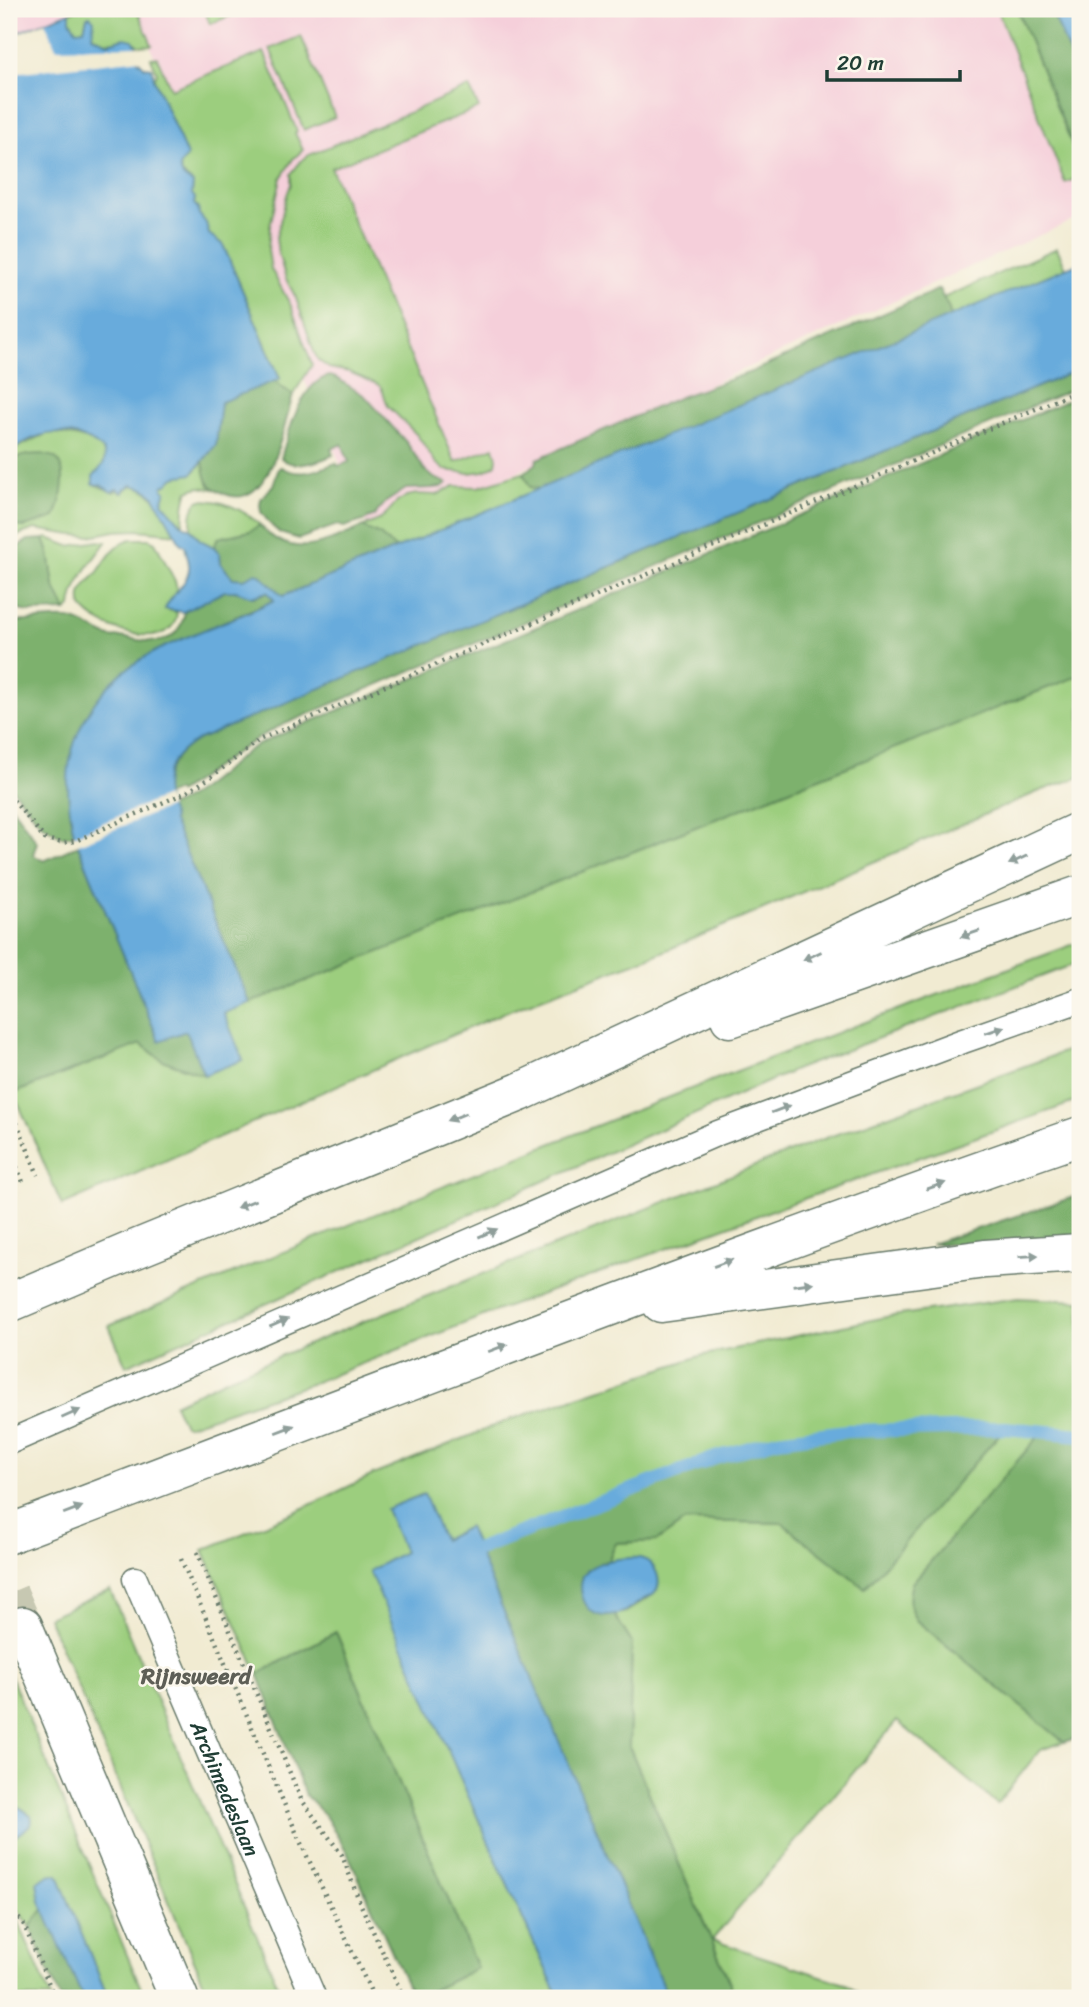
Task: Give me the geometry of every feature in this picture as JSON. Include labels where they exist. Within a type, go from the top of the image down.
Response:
[{"type":"main road","points":[[9,1303],[520,1092],[1080,831]]},
{"type":"main road","points":[[520,1092],[1080,895]]},
{"type":"main road","points":[[9,1534],[874,1207],[1080,1136]]},
{"type":"main road","points":[[590,1313],[985,1259],[1080,1253]]},
{"type":"main road","points":[[23,1626],[178,1998]]},
{"type":"lane","points":[[9,1442],[718,1133],[1080,1000]]},
{"type":"lane","name":"Archimedeslaan","points":[[135,1578],[314,1998]]},
{"type":"path","points":[[9,795],[45,839],[63,843],[75,841],[168,802],[211,777],[261,739],[1080,390]]},
{"type":"path","points":[[9,1103],[38,1175]]},
{"type":"path","points":[[9,1147],[23,1182]]},
{"type":"path","points":[[197,1552],[301,1799],[342,1855],[360,1903],[404,1998]]},
{"type":"path","points":[[181,1559],[299,1839],[374,1998]]},
{"type":"path","points":[[9,1909],[23,1923],[55,1998]]},
{"type":"shaded area","points":[[9,9],[77,9],[14,35],[9,21]]},
{"type":"shaded area","points":[[136,9],[1018,9],[1080,156],[1080,217],[504,478],[368,529],[304,379],[166,87]]},
{"type":"green space","points":[[78,9],[137,9],[152,45],[137,46],[136,43],[122,39],[110,42],[100,39],[91,35],[87,17],[84,29],[76,31],[70,20],[70,12]]},
{"type":"green space","points":[[204,9],[247,9],[210,24]]},
{"type":"green space","points":[[997,9],[1017,9],[1080,164],[1080,177],[1065,183]]},
{"type":"green space","points":[[1017,9],[1051,9],[1080,79],[1080,164]]},
{"type":"green space","points":[[301,36],[335,117],[304,130],[270,49]]},
{"type":"green space","points":[[264,52],[303,150],[293,159],[281,178],[270,226],[268,250],[271,269],[291,306],[312,365],[293,395],[283,389],[276,380],[280,378],[223,245],[209,234],[206,223],[194,204],[193,183],[181,173],[180,165],[187,156],[154,79],[157,73],[151,58],[157,57],[171,89]]},
{"type":"green space","points":[[469,87],[479,108],[331,168],[455,462],[494,447],[496,464],[484,471],[469,473],[445,470],[436,463],[417,435],[388,406],[381,387],[377,384],[349,372],[329,368],[318,360],[296,298],[286,279],[276,238],[291,184],[291,174],[301,161],[309,155]]},
{"type":"green space","points":[[1057,248],[1066,268],[950,317],[943,298]]},
{"type":"green space","points":[[939,289],[950,317],[540,489],[530,487],[523,473],[536,464],[537,459],[680,397],[751,372]]},
{"type":"green space","points":[[1080,369],[1080,386],[278,727],[178,793],[177,791],[165,796],[166,778],[172,763],[183,750],[197,740]]},
{"type":"green space","points":[[330,376],[365,396],[407,443],[425,470],[434,478],[447,483],[442,487],[406,489],[366,520],[344,527],[337,525],[299,539],[280,533],[272,526],[261,512],[261,499],[273,485],[281,467],[302,472],[349,462],[342,444],[331,449],[333,455],[314,462],[293,464],[281,458],[292,423],[304,398],[320,380]]},
{"type":"green space","points":[[276,380],[293,395],[273,462],[254,490],[241,496],[225,494],[208,482],[203,461],[216,445],[221,402]]},
{"type":"green space","points":[[1080,395],[1080,675],[250,1003],[168,807],[200,789],[249,750],[279,735]]},
{"type":"green space","points":[[48,433],[64,434],[95,443],[105,455],[104,464],[93,476],[93,484],[114,492],[117,489],[121,493],[132,485],[148,492],[159,504],[177,534],[139,530],[90,536],[35,529],[9,542],[9,525],[25,527],[37,522],[61,464],[54,457],[29,455],[13,459],[13,453],[18,447]]},
{"type":"green space","points":[[43,454],[54,457],[62,468],[62,494],[55,517],[25,527],[9,525],[9,465],[20,457]]},
{"type":"green space","points":[[203,461],[208,484],[213,489],[199,487],[188,491],[183,524],[161,502],[166,492],[162,487],[174,477],[194,472]]},
{"type":"green space","points":[[523,473],[530,486],[540,489],[396,549],[363,527],[381,519],[397,502],[407,496],[437,495],[454,486],[478,487]]},
{"type":"green space","points":[[200,500],[233,506],[260,525],[250,531],[218,538],[214,547],[200,540],[191,529],[193,509]]},
{"type":"green space","points":[[260,525],[284,543],[296,546],[322,543],[363,527],[380,535],[396,549],[283,596],[244,579],[233,578],[221,564],[220,554],[214,547],[218,538],[250,531]]},
{"type":"green space","points":[[44,539],[69,546],[106,542],[79,581],[71,607],[66,611],[54,586]]},
{"type":"green space","points":[[44,539],[54,586],[66,611],[29,612],[9,608],[9,553],[28,540]]},
{"type":"green space","points":[[132,539],[149,539],[155,542],[175,581],[177,589],[165,609],[177,612],[174,624],[157,635],[132,634],[108,626],[90,615],[81,605],[80,599],[85,586],[116,548]]},
{"type":"green space","points":[[225,591],[236,591],[255,597],[267,592],[275,600],[164,647],[81,728],[69,767],[70,816],[74,835],[62,837],[41,824],[9,785],[9,621],[69,619],[111,637],[142,641],[161,640],[176,632],[185,611]]},
{"type":"green space","points":[[1080,675],[1080,777],[1040,791],[660,953],[512,1009],[62,1206],[14,1093],[141,1044],[162,1060],[224,1013]]},
{"type":"green space","points":[[9,803],[37,842],[33,855],[44,861],[78,845],[159,1041],[186,1030],[204,1075],[162,1060],[141,1044],[14,1093],[9,1080]]},
{"type":"green space","points":[[1080,942],[1080,962],[797,1069],[126,1366],[109,1326],[592,1127]]},
{"type":"green space","points":[[1080,1046],[1080,1100],[496,1311],[313,1383],[189,1425],[184,1425],[174,1404],[230,1377],[352,1326],[815,1142]]},
{"type":"green space","points":[[1080,1195],[1080,1245],[931,1244]]},
{"type":"green space","points":[[1018,1298],[1080,1301],[1080,1434],[1042,1431],[916,1620],[1064,1742],[1040,1750],[997,1804],[897,1721],[712,1940],[848,1985],[864,1998],[736,1998],[629,1746],[632,1643],[614,1614],[626,1612],[654,1594],[643,1559],[608,1561],[616,1543],[657,1541],[685,1521],[783,1523],[865,1588],[1004,1428],[978,1426],[847,1431],[777,1440],[715,1458],[476,1547],[468,1527],[443,1541],[423,1494],[387,1509],[405,1552],[370,1572],[559,1998],[417,1998],[477,1968],[336,1632],[258,1674],[203,1550],[295,1512],[373,1475],[509,1420],[700,1356],[886,1317]]},
{"type":"green space","points":[[978,1426],[1005,1428],[865,1588],[782,1523],[685,1521],[657,1541],[616,1543],[608,1561],[601,1562],[606,1616],[614,1614],[632,1643],[629,1746],[736,1998],[668,1998],[476,1547],[715,1458],[777,1440],[847,1431]]},
{"type":"green space","points":[[1043,1431],[1080,1434],[1080,1737],[1064,1742],[916,1620],[909,1602],[912,1583]]},
{"type":"green space","points":[[110,1590],[283,1998],[210,1998],[48,1617]]},
{"type":"green space","points":[[336,1632],[477,1968],[417,1998],[413,1998],[347,1852],[324,1814],[305,1795],[258,1674]]},
{"type":"green space","points":[[9,1672],[145,1998],[108,1998],[57,1875],[40,1901],[44,1908],[30,1927],[9,1904],[9,1839],[16,1836],[31,1815],[21,1808],[9,1806]]},
{"type":"green space","points":[[44,1908],[83,1998],[60,1998],[30,1927]]},
{"type":"green space","points":[[9,1911],[19,1923],[51,1998],[9,1998]]},
{"type":"water","points":[[1051,9],[1080,9],[1080,79]]},
{"type":"water","points":[[70,12],[70,20],[76,30],[84,29],[87,17],[90,16],[94,20],[92,36],[108,43],[125,38],[133,40],[138,48],[138,60],[145,67],[152,68],[154,79],[187,156],[180,165],[180,171],[193,183],[194,204],[206,223],[209,234],[223,245],[280,379],[221,402],[216,445],[192,474],[174,477],[163,486],[166,491],[162,502],[181,524],[191,529],[200,540],[214,547],[220,554],[221,564],[233,578],[244,579],[259,574],[283,596],[1080,262],[1080,369],[197,740],[177,756],[167,774],[165,784],[168,806],[250,1003],[224,1013],[243,1060],[204,1075],[186,1031],[159,1041],[74,835],[68,791],[69,766],[78,733],[95,702],[106,688],[132,665],[162,648],[274,600],[267,592],[252,597],[236,591],[225,591],[183,612],[165,609],[188,574],[189,563],[185,546],[181,544],[153,495],[145,489],[132,485],[124,489],[123,493],[117,489],[111,492],[101,485],[93,484],[93,476],[105,458],[103,450],[92,442],[70,434],[35,437],[14,450],[9,465],[9,21],[14,34]]},
{"type":"water","points":[[424,1494],[443,1540],[468,1527],[668,1998],[559,1998],[369,1571],[404,1552],[386,1509]]},
{"type":"water","points":[[637,1558],[648,1561],[657,1574],[657,1590],[622,1613],[612,1616],[599,1615],[588,1608],[582,1596],[583,1576],[593,1566],[616,1559]]},
{"type":"water","points":[[9,1806],[20,1808],[31,1815],[32,1821],[25,1830],[9,1839]]},
{"type":"water","points":[[51,1874],[58,1875],[108,1998],[83,1998],[40,1901],[37,1882]]},
{"type":"pier","points":[[45,22],[56,48],[140,46],[142,59],[13,73],[9,63],[9,23],[14,35]]},
{"type":"pier","points":[[166,796],[170,807],[76,845],[72,836]]},
{"type":"waterway","points":[[460,1556],[715,1458],[777,1440],[847,1431],[1005,1428],[1080,1435]]},
{"type":"tunnel","points":[[9,1593],[23,1626]]},
{"type":"district","name":"Rijnsweerd","points":[[196,1676]]}]
